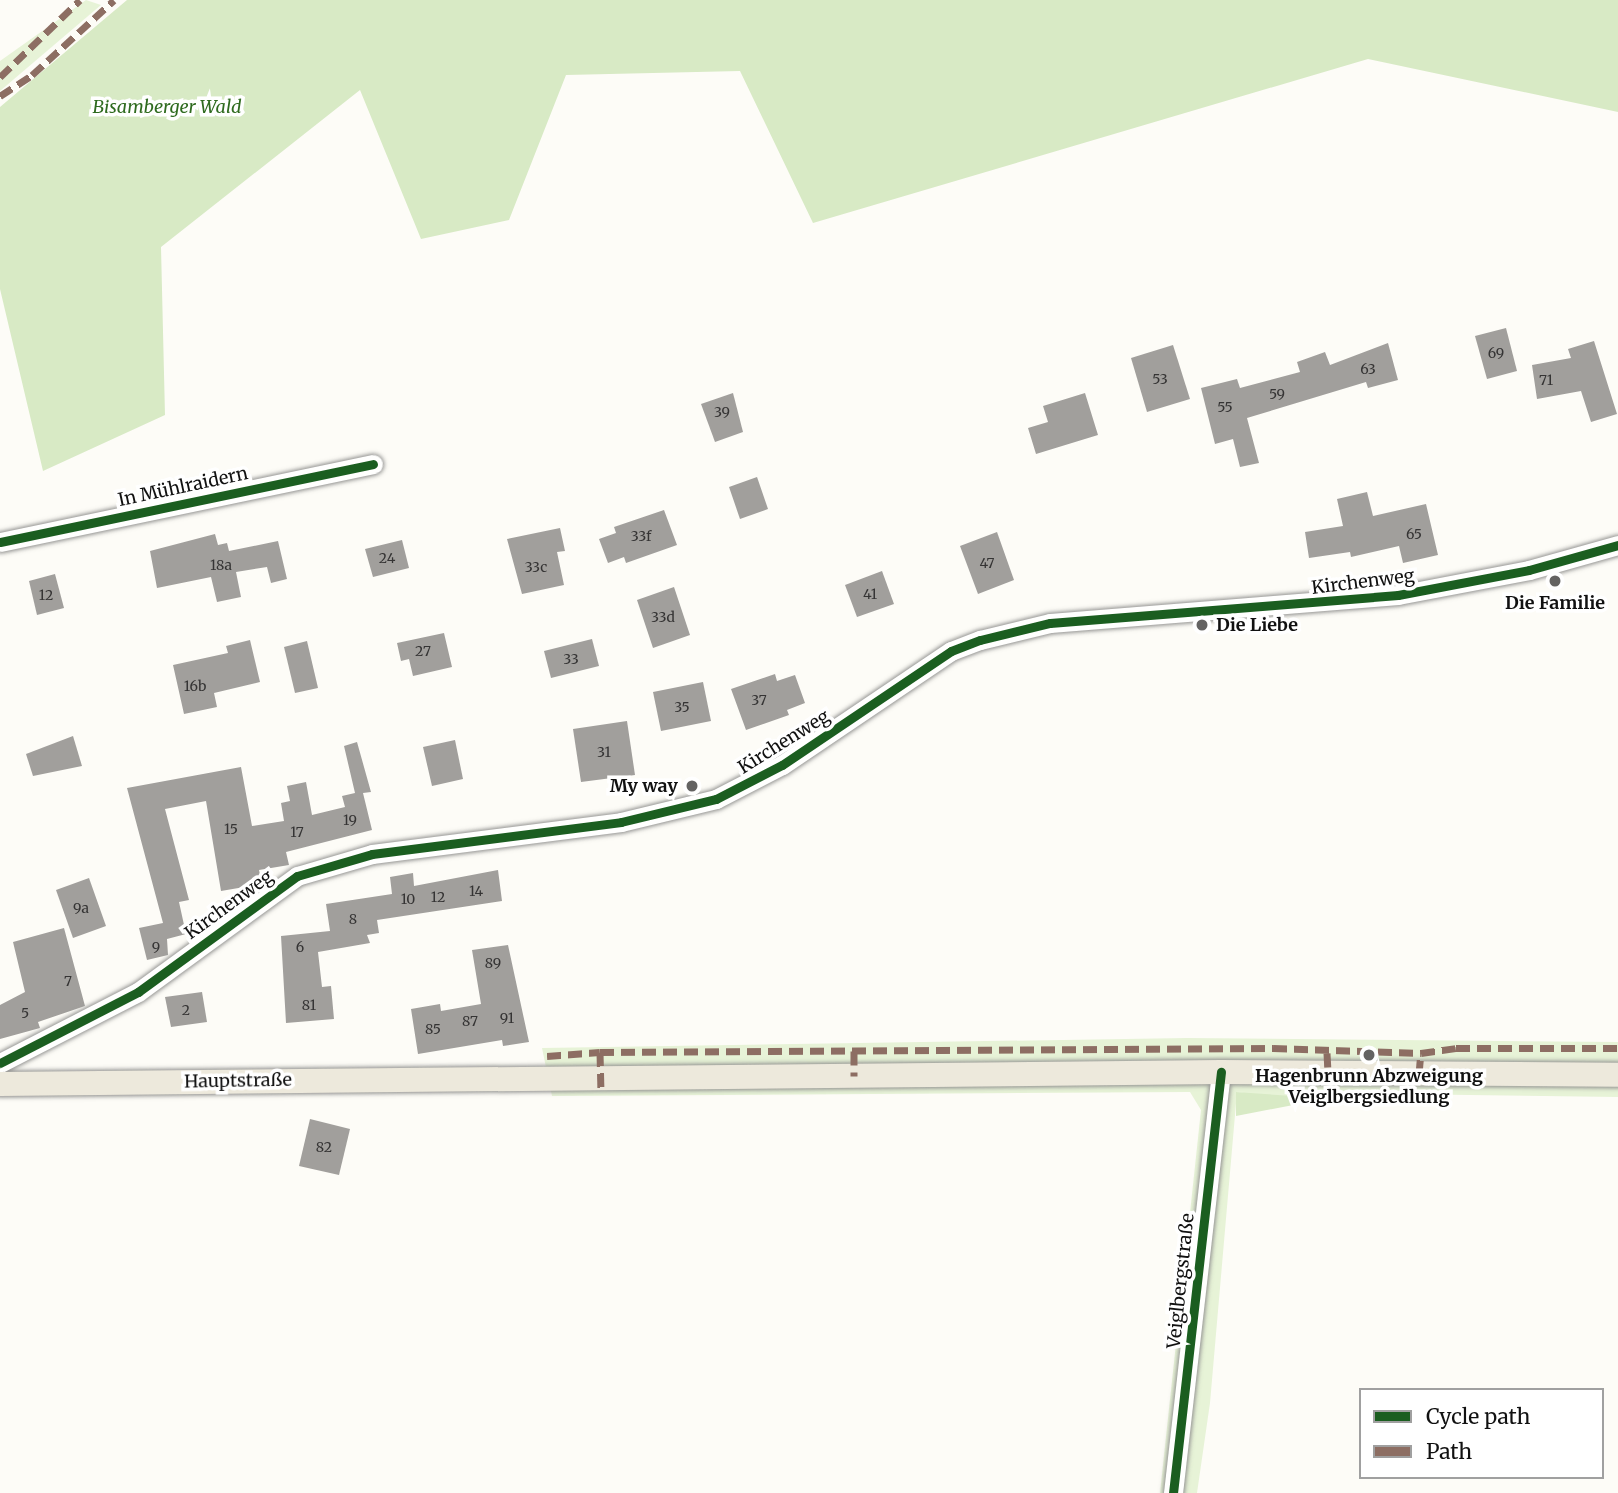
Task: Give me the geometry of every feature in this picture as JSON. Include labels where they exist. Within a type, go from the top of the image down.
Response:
[{"type":"main road","name":"Hauptstraße","points":[[0,1084],[1221,1072],[1618,1076]]},
{"type":"street","name":"In Mühlraidern","points":[[0,542],[373,464]]},
{"type":"street","name":"Kirchenweg","points":[[0,1063],[128,999],[297,876],[372,854],[621,822],[716,799],[782,765],[951,650],[990,636],[1050,623],[1253,610],[1398,595],[1529,570],[1618,545]]},
{"type":"street","name":"Veiglbergstraße","points":[[1173,1493],[1221,1072]]},
{"type":"green space","points":[[86,0],[101,5],[0,91],[0,61]]},
{"type":"green space","name":"Bisamberger Wald","points":[[127,0],[1618,0],[1618,112],[1368,59],[813,223],[740,71],[566,75],[509,220],[421,239],[360,90],[161,247],[165,415],[43,471],[0,289],[0,107]]},
{"type":"green space","points":[[1187,1038],[1618,1042],[1618,1097],[1393,1094],[1309,1102],[1237,1092],[1210,1403],[1197,1493],[1160,1493],[1201,1110],[1190,1092],[552,1096],[542,1048]]},
{"type":"green space","points":[[1236,1092],[1292,1096],[1309,1102],[1236,1116]]},
{"type":"building","points":[[1506,328],[1517,371],[1487,379],[1475,336]]},
{"type":"building","points":[[1594,341],[1617,414],[1591,422],[1581,391],[1537,399],[1532,365],[1571,358],[1568,349]]},
{"type":"building","points":[[1388,343],[1398,380],[1368,388],[1366,382],[1247,418],[1259,463],[1240,467],[1233,439],[1215,444],[1201,388],[1237,379],[1240,388],[1300,372],[1297,362],[1325,352],[1330,365]]},
{"type":"building","points":[[1173,345],[1190,399],[1147,412],[1131,358]]},
{"type":"building","points":[[733,393],[743,432],[715,442],[701,404]]},
{"type":"building","points":[[1085,393],[1098,435],[1036,454],[1028,428],[1048,422],[1043,406]]},
{"type":"building","points":[[757,477],[768,509],[740,519],[729,487]]},
{"type":"building","points":[[1367,492],[1373,516],[1426,504],[1438,555],[1403,563],[1399,546],[1351,557],[1350,552],[1309,558],[1305,532],[1343,526],[1337,499]]},
{"type":"building","points":[[664,510],[677,545],[626,563],[624,557],[608,563],[599,539],[616,533],[614,527]]},
{"type":"building","points":[[560,528],[565,551],[557,552],[564,585],[522,594],[507,539]]},
{"type":"building","points":[[997,532],[1014,580],[978,594],[960,546]]},
{"type":"building","points":[[215,534],[218,545],[227,543],[229,551],[278,541],[287,579],[271,583],[267,567],[236,572],[241,597],[217,602],[211,577],[157,588],[150,551]]},
{"type":"building","points":[[402,540],[409,568],[373,577],[365,549]]},
{"type":"building","points":[[882,571],[894,604],[857,617],[845,585]]},
{"type":"building","points":[[55,574],[64,608],[37,615],[29,581]]},
{"type":"building","points":[[674,587],[690,635],[653,648],[637,600]]},
{"type":"building","points":[[444,633],[452,667],[413,676],[409,659],[401,661],[397,643]]},
{"type":"building","points":[[592,639],[599,666],[551,678],[544,651]]},
{"type":"building","points":[[250,640],[260,682],[214,693],[217,707],[184,714],[173,665],[228,653],[226,646]]},
{"type":"building","points":[[307,641],[318,688],[295,693],[284,647]]},
{"type":"building","points":[[775,674],[777,681],[795,675],[805,703],[787,710],[789,715],[746,730],[731,689]]},
{"type":"building","points":[[703,682],[711,721],[661,731],[653,692]]},
{"type":"building","points":[[627,721],[635,775],[581,782],[573,729]]},
{"type":"building","points":[[73,736],[82,766],[33,776],[26,754]]},
{"type":"building","points":[[455,740],[463,779],[432,786],[423,747]]},
{"type":"building","points":[[357,742],[371,792],[363,793],[372,830],[286,852],[289,865],[259,870],[262,884],[221,891],[206,801],[165,809],[189,900],[179,902],[186,934],[167,939],[168,955],[147,960],[139,928],[163,923],[127,788],[241,767],[252,826],[284,821],[281,803],[290,801],[287,786],[306,782],[312,815],[345,807],[342,796],[355,793],[344,746]]},
{"type":"building","points":[[498,870],[502,901],[377,920],[379,933],[367,935],[370,943],[318,952],[322,987],[331,986],[334,1019],[286,1023],[281,936],[330,931],[326,904],[392,894],[390,877],[413,873],[414,886]]},
{"type":"building","points":[[89,878],[106,926],[73,938],[56,890]]},
{"type":"building","points":[[64,928],[85,1006],[38,1022],[40,1028],[0,1039],[0,1005],[25,992],[13,942]]},
{"type":"building","points":[[508,945],[529,1042],[503,1046],[502,1040],[418,1054],[411,1009],[440,1004],[441,1011],[481,1004],[472,950]]},
{"type":"building","points":[[202,992],[207,1022],[171,1027],[165,997]]},
{"type":"building","points":[[310,1119],[350,1129],[339,1175],[299,1166]]},
{"type":"marked path","points":[[0,77],[80,0]]},
{"type":"marked path","points":[[0,96],[32,75],[114,0]]},
{"type":"marked path","points":[[547,1056],[600,1052],[1273,1048],[1421,1053],[1456,1048],[1618,1048]]},
{"type":"marked path","points":[[854,1051],[854,1076]]},
{"type":"marked path","points":[[600,1052],[601,1093]]},
{"type":"marked path","points":[[1327,1053],[1328,1073]]},
{"type":"marked path","points":[[1419,1074],[1421,1053]]},
{"type":"cycle path","points":[[0,542],[373,464]]},
{"type":"cycle path","points":[[0,1063],[138,992],[297,876],[372,854],[621,822],[716,799],[782,765],[951,651],[980,640],[1050,623],[1398,595],[1529,570],[1618,545]]},
{"type":"cycle path","points":[[1173,1493],[1221,1072]]},
{"type":"place","name":"Die Familie","points":[[1555,581]]},
{"type":"place","name":"Die Liebe","points":[[1202,625]]},
{"type":"place","name":"My way","points":[[692,786]]},
{"type":"place","name":"Hagenbrunn Abzweigung Veiglbergsiedlung","points":[[1369,1055]]}]
